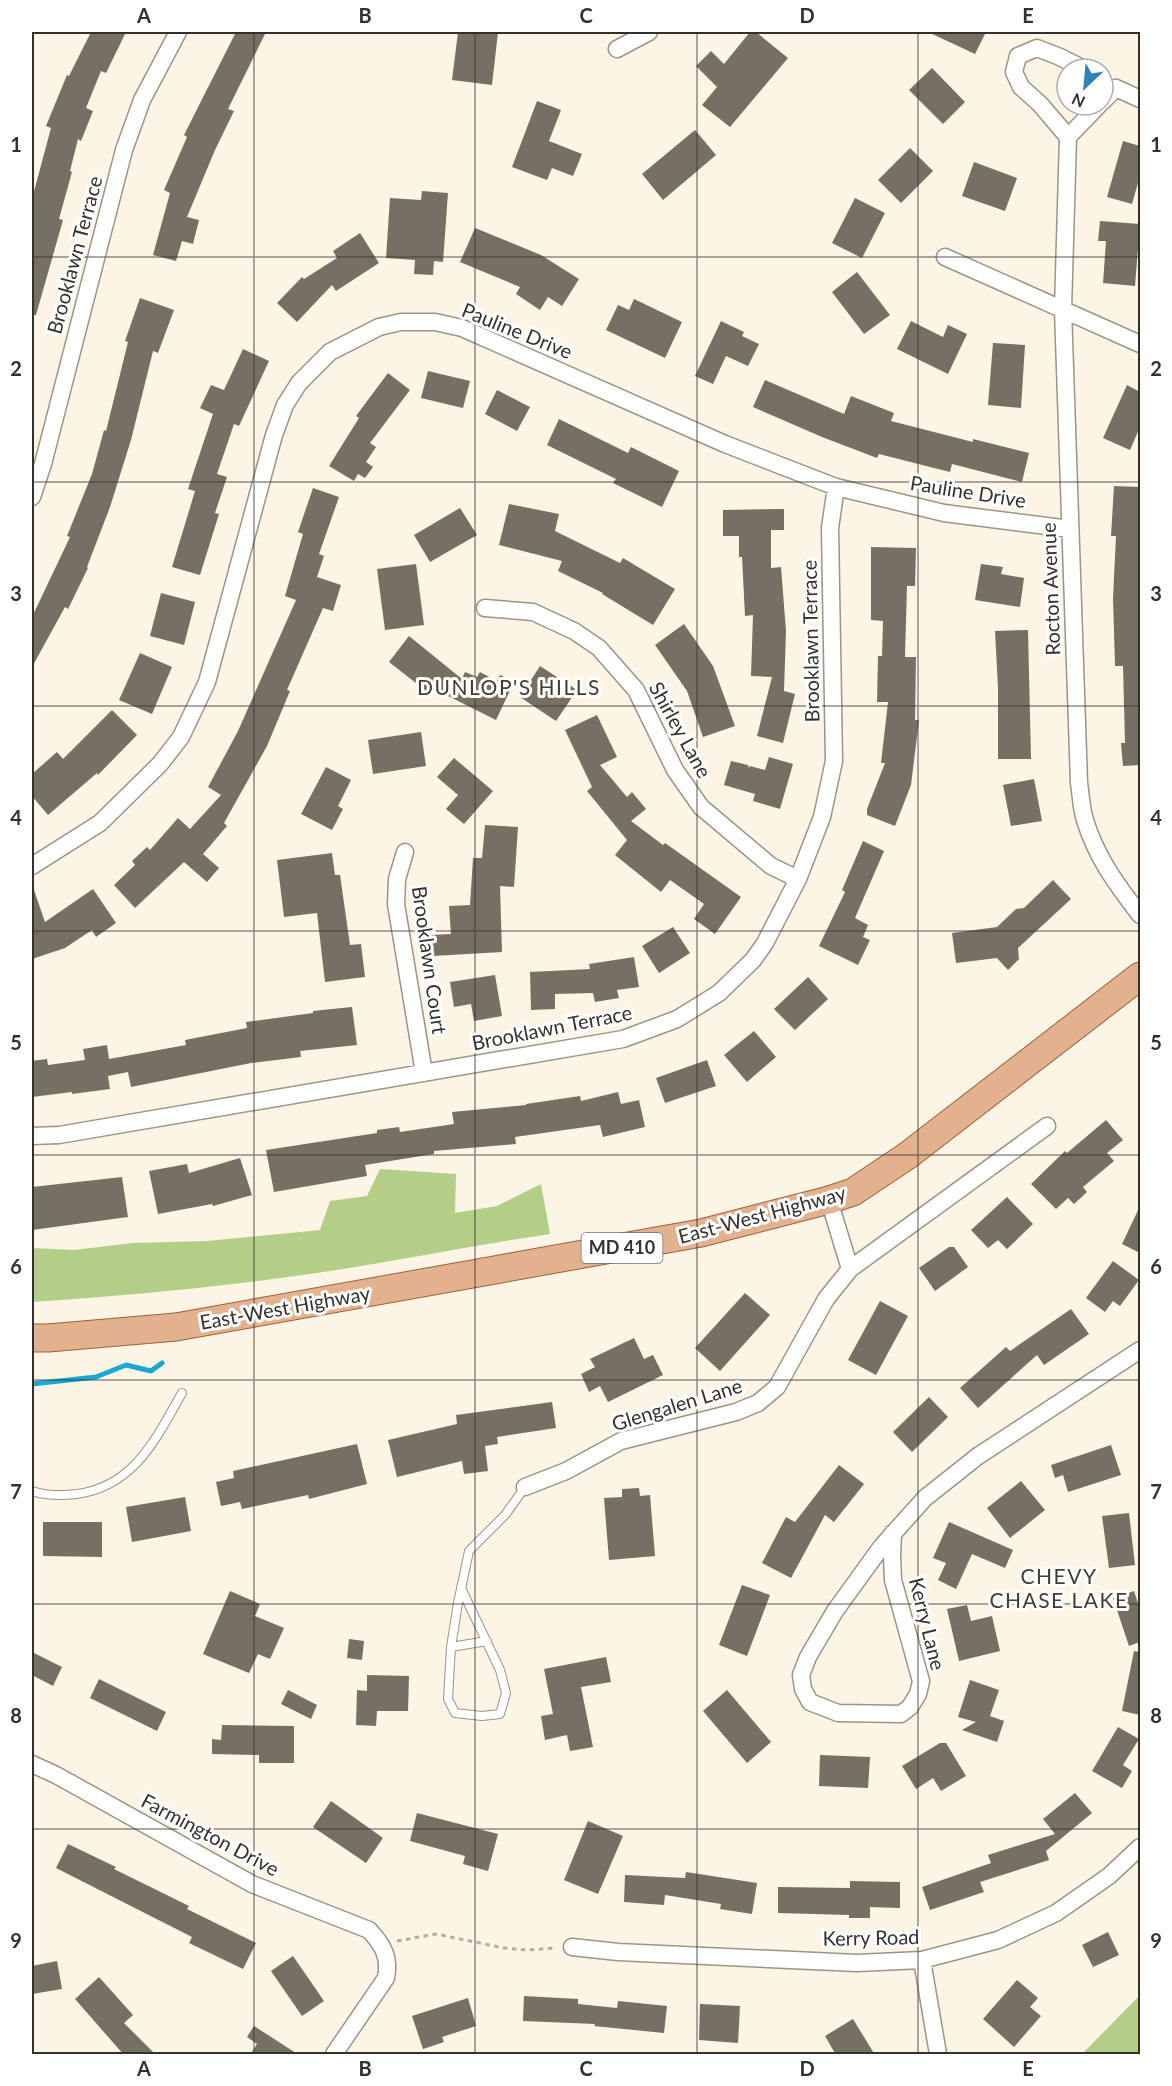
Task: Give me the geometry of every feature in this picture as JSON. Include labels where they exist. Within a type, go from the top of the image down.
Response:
[{"type":"main road","name":"East-West Highway","points":[[32,1338],[176,1327],[701,1233],[829,1200],[853,1192],[907,1156],[1140,976]]},
{"type":"street","name":"Brooklawn Terrace","points":[[32,496],[43,464],[124,150],[142,100],[178,32]]},
{"type":"street","points":[[617,49],[649,32]]},
{"type":"street","points":[[1060,57],[1037,48],[1018,56],[1014,72],[1022,87],[1068,137],[1087,117]]},
{"type":"street","points":[[1115,87],[1140,99]]},
{"type":"street","name":"Rocton Avenue","points":[[1068,137],[1063,309],[1079,783],[1084,818],[1095,850],[1140,915]]},
{"type":"street","points":[[945,257],[1140,344]]},
{"type":"street","name":"Pauline Drive","points":[[32,867],[100,824],[160,764],[181,737],[207,682],[274,435],[285,405],[299,383],[330,352],[379,327],[401,322],[435,322],[462,328],[725,444],[836,487],[944,513],[1070,528]]},
{"type":"street","name":"Brooklawn Terrace","points":[[32,1136],[59,1135],[623,1039],[677,1019],[719,993],[753,960],[765,943],[798,879],[822,817],[834,760],[830,528],[836,487]]},
{"type":"street","name":"Shirley Lane","points":[[485,608],[533,612],[574,631],[599,648],[636,690],[675,770],[701,807],[771,866],[798,879]]},
{"type":"street","name":"Brooklawn Court","points":[[405,852],[397,879],[396,904],[424,1073]]},
{"type":"street","points":[[829,1200],[850,1269],[1047,1126]]},
{"type":"street","name":"Glengalen Lane","points":[[525,1487],[566,1471],[621,1441],[736,1412],[758,1403],[777,1387],[826,1299],[850,1269]]},
{"type":"street","name":"Kerry Lane","points":[[893,1533],[893,1580],[921,1681],[918,1694],[910,1707],[901,1714],[838,1713],[820,1707],[810,1702],[803,1689],[801,1675],[808,1656],[835,1611],[893,1533],[925,1498],[978,1456],[1140,1350]]},
{"type":"street","name":"Farmington Drive","points":[[32,1764],[56,1775],[252,1884],[369,1930],[381,1944]]},
{"type":"street","name":"Kerry Road","points":[[572,1947],[618,1952],[857,1963],[922,1960],[998,1940],[1056,1913],[1109,1876],[1140,1847]]},
{"type":"street","points":[[334,2055],[386,1978],[389,1965],[381,1944]]},
{"type":"street","points":[[922,1960],[938,2055]]},
{"type":"lane","points":[[32,1491],[45,1496],[81,1493],[97,1490],[115,1481],[136,1464],[150,1448],[182,1393]]},
{"type":"lane","points":[[461,1588],[500,1670],[506,1693],[501,1714],[482,1716],[455,1713],[448,1699],[451,1647],[461,1588],[469,1551],[505,1515],[525,1487]]},
{"type":"lane","points":[[451,1647],[487,1641]]},
{"type":"path","points":[[381,1944],[436,1934],[504,1948],[527,1950],[572,1947]]},
{"type":"green space","points":[[380,1169],[456,1174],[455,1213],[497,1206],[541,1184],[550,1234],[266,1280],[149,1293],[32,1302],[32,1248],[74,1250],[132,1243],[207,1241],[320,1230],[330,1201],[367,1196]]},
{"type":"green space","points":[[1140,1995],[1140,2054],[1083,2054],[1083,2053]]},
{"type":"building","points":[[91,32],[126,32],[106,73],[101,71],[86,108],[93,111],[81,141],[78,139],[59,219],[63,220],[36,315],[32,315],[32,199],[51,128],[46,126],[67,75],[69,76]]},
{"type":"building","points":[[236,32],[266,32],[228,109],[234,111],[187,217],[199,220],[193,244],[182,241],[176,261],[153,255],[170,193],[164,190],[187,137],[184,135]]},
{"type":"building","points":[[458,32],[498,32],[492,85],[452,80]]},
{"type":"building","points":[[750,32],[756,32],[788,58],[730,127],[702,105],[717,87],[696,66],[711,51],[724,64]]},
{"type":"building","points":[[928,32],[986,32],[975,54]]},
{"type":"building","points":[[932,68],[965,102],[943,124],[909,90]]},
{"type":"building","points":[[537,101],[561,110],[549,141],[582,154],[573,176],[552,168],[547,180],[512,167]]},
{"type":"building","points":[[695,130],[716,155],[663,200],[642,174]]},
{"type":"building","points":[[1123,141],[1140,146],[1140,184],[1138,183],[1132,204],[1107,197]]},
{"type":"building","points":[[910,148],[933,171],[901,203],[878,180]]},
{"type":"building","points":[[974,162],[1017,178],[1005,211],[962,196]]},
{"type":"building","points":[[422,191],[448,193],[443,262],[434,261],[433,275],[414,274],[415,260],[386,258],[390,198],[421,200]]},
{"type":"building","points":[[855,198],[885,213],[862,258],[832,243]]},
{"type":"building","points":[[1100,221],[1140,224],[1135,286],[1103,283],[1106,241],[1098,241]]},
{"type":"building","points":[[475,228],[541,255],[579,279],[562,306],[548,297],[540,310],[516,294],[520,287],[460,262]]},
{"type":"building","points":[[360,233],[379,263],[336,291],[332,285],[297,322],[277,303],[302,277],[304,279],[337,258],[333,251]]},
{"type":"building","points":[[857,272],[890,315],[864,334],[832,292]]},
{"type":"building","points":[[140,298],[174,310],[158,353],[153,351],[131,440],[88,568],[68,609],[65,607],[32,667],[32,617],[70,537],[67,536],[92,474],[104,430],[106,431],[128,342],[125,341]]},
{"type":"building","points":[[634,299],[682,322],[665,358],[606,330],[618,305],[629,310]]},
{"type":"building","points":[[721,321],[744,332],[742,336],[759,344],[748,366],[726,356],[713,384],[695,376]]},
{"type":"building","points":[[911,321],[943,337],[948,325],[967,334],[948,374],[897,349]]},
{"type":"building","points":[[993,343],[1025,345],[1021,408],[988,405]]},
{"type":"building","points":[[243,349],[269,361],[239,426],[234,424],[217,474],[227,477],[215,513],[219,514],[200,575],[172,567],[195,491],[188,489],[213,414],[200,408],[211,385],[224,390]]},
{"type":"building","points":[[428,371],[470,381],[463,408],[421,398]]},
{"type":"building","points":[[388,373],[410,390],[370,443],[376,447],[366,462],[373,467],[365,478],[358,474],[354,481],[329,466],[359,418],[356,416]]},
{"type":"building","points":[[765,380],[844,414],[851,396],[894,413],[891,421],[973,442],[973,439],[1029,453],[1022,482],[952,464],[950,472],[879,454],[877,458],[822,437],[753,407]]},
{"type":"building","points":[[1127,385],[1140,392],[1140,427],[1130,450],[1103,438]]},
{"type":"building","points":[[497,390],[530,407],[517,431],[485,414]]},
{"type":"building","points":[[559,419],[628,453],[631,447],[679,471],[662,507],[613,483],[616,479],[547,445]]},
{"type":"building","points":[[1114,486],[1140,487],[1140,765],[1123,766],[1121,743],[1125,743],[1123,666],[1115,666],[1113,598],[1116,536],[1111,536]]},
{"type":"building","points":[[313,488],[339,497],[319,554],[324,556],[317,577],[341,585],[333,611],[323,608],[287,690],[290,691],[267,746],[224,823],[227,826],[203,854],[219,868],[207,882],[184,862],[135,908],[114,885],[135,865],[132,861],[147,847],[150,850],[178,818],[190,829],[221,795],[208,787],[238,731],[296,600],[285,596],[303,534],[298,532]]},
{"type":"building","points":[[509,504],[559,514],[555,531],[620,563],[623,558],[675,589],[653,625],[603,593],[558,571],[562,561],[499,545]]},
{"type":"building","points":[[460,508],[477,535],[430,562],[414,535]]},
{"type":"building","points":[[784,509],[784,530],[771,530],[771,568],[781,567],[786,631],[784,691],[795,694],[783,743],[757,736],[772,677],[751,676],[753,615],[745,616],[739,536],[723,536],[723,510]]},
{"type":"building","points":[[871,547],[916,548],[915,586],[907,586],[905,657],[916,657],[915,720],[919,720],[911,785],[895,826],[867,815],[867,809],[885,763],[881,763],[888,702],[877,702],[878,656],[882,656],[883,621],[871,620]]},
{"type":"building","points":[[416,564],[424,625],[385,630],[377,569]]},
{"type":"building","points":[[981,564],[1003,567],[1001,574],[1024,578],[1020,607],[975,600]]},
{"type":"building","points":[[161,593],[195,602],[184,645],[150,636]]},
{"type":"building","points":[[684,624],[713,666],[735,726],[703,737],[687,691],[655,645]]},
{"type":"building","points":[[1028,630],[1031,759],[998,759],[995,631]]},
{"type":"building","points":[[409,636],[462,679],[465,672],[477,677],[480,672],[497,681],[500,675],[514,682],[496,720],[434,689],[430,694],[389,662]]},
{"type":"building","points":[[140,653],[172,667],[152,714],[119,700]]},
{"type":"building","points":[[540,666],[577,690],[556,721],[520,697]]},
{"type":"building","points":[[112,710],[137,735],[98,775],[97,773],[48,815],[32,796],[32,774],[57,752],[63,759]]},
{"type":"building","points":[[597,715],[617,757],[600,765],[627,797],[632,792],[646,809],[631,821],[741,897],[715,934],[694,919],[704,904],[670,880],[661,892],[615,855],[627,840],[587,791],[592,787],[565,730]]},
{"type":"building","points":[[421,732],[426,766],[373,774],[368,740]]},
{"type":"building","points":[[769,757],[793,764],[780,809],[753,801],[755,794],[724,785],[731,761],[748,765],[749,768],[750,766],[765,770]]},
{"type":"building","points":[[454,758],[493,791],[464,824],[446,809],[458,795],[437,777]]},
{"type":"building","points":[[326,767],[351,780],[338,806],[343,809],[332,830],[301,814]]},
{"type":"building","points":[[1034,779],[1042,821],[1011,826],[1003,785]]},
{"type":"building","points":[[485,825],[518,827],[514,887],[500,886],[502,952],[433,956],[432,935],[451,934],[449,906],[470,905],[473,858],[482,858]]},
{"type":"building","points":[[863,841],[884,851],[855,918],[868,925],[863,937],[870,940],[858,965],[819,946],[845,892],[842,890]]},
{"type":"building","points":[[332,853],[335,875],[340,875],[350,945],[361,944],[365,977],[325,982],[317,913],[284,917],[277,860]]},
{"type":"building","points":[[1053,880],[1071,899],[1018,948],[1019,959],[1008,970],[997,958],[956,963],[952,933],[997,927],[1016,909],[1024,908]]},
{"type":"building","points":[[93,889],[116,923],[96,937],[92,930],[65,948],[32,959],[32,890],[34,890],[45,922]]},
{"type":"building","points":[[673,927],[690,953],[659,973],[642,946]]},
{"type":"building","points":[[634,957],[639,987],[617,990],[619,998],[595,1002],[593,993],[555,994],[555,1009],[531,1010],[530,972],[590,969],[589,964]]},
{"type":"building","points":[[495,975],[502,1016],[474,1021],[471,1004],[454,1007],[450,982]]},
{"type":"building","points":[[808,977],[828,999],[795,1030],[774,1009]]},
{"type":"building","points":[[352,1007],[357,1045],[300,1051],[301,1057],[251,1063],[131,1087],[128,1072],[108,1076],[110,1089],[32,1097],[32,1061],[47,1059],[48,1065],[85,1060],[83,1049],[107,1045],[109,1059],[186,1045],[185,1040],[247,1028],[246,1022]]},
{"type":"building","points":[[754,1031],[776,1057],[747,1082],[724,1055]]},
{"type":"building","points":[[707,1060],[716,1086],[665,1103],[656,1078]]},
{"type":"building","points":[[618,1092],[621,1104],[639,1100],[645,1127],[603,1137],[600,1125],[515,1137],[516,1144],[434,1151],[434,1154],[365,1165],[367,1176],[274,1192],[266,1150],[377,1133],[377,1130],[399,1127],[400,1132],[454,1124],[452,1112],[526,1105],[580,1096],[581,1101]]},
{"type":"building","points":[[1106,1120],[1123,1140],[1107,1153],[1114,1161],[1083,1187],[1087,1192],[1074,1204],[1068,1198],[1056,1209],[1031,1184],[1065,1151],[1067,1153]]},
{"type":"building","points":[[240,1158],[252,1195],[213,1206],[212,1204],[158,1214],[149,1171],[187,1164],[189,1173]]},
{"type":"building","points":[[122,1177],[128,1217],[32,1230],[32,1187]]},
{"type":"building","points":[[1007,1197],[1033,1224],[1007,1249],[998,1240],[988,1248],[971,1230]]},
{"type":"building","points":[[1140,1206],[1140,1253],[1122,1244]]},
{"type":"building","points":[[949,1247],[954,1247],[968,1267],[935,1291],[919,1268]]},
{"type":"building","points":[[1113,1261],[1139,1280],[1120,1306],[1113,1301],[1105,1312],[1086,1298]]},
{"type":"building","points":[[745,1293],[770,1315],[720,1371],[695,1348]]},
{"type":"building","points":[[880,1301],[908,1316],[876,1375],[848,1360]]},
{"type":"building","points":[[1071,1309],[1089,1334],[1044,1365],[1037,1355],[978,1408],[960,1388],[1006,1347],[1010,1351]]},
{"type":"building","points":[[634,1338],[644,1359],[653,1355],[663,1375],[608,1402],[600,1386],[589,1392],[581,1374],[595,1367],[590,1359]]},
{"type":"building","points":[[929,1397],[948,1417],[912,1452],[893,1432]]},
{"type":"building","points":[[552,1402],[556,1428],[497,1437],[498,1444],[485,1446],[488,1471],[464,1474],[462,1461],[397,1477],[388,1440],[457,1424],[456,1415]]},
{"type":"building","points":[[357,1444],[367,1484],[309,1499],[308,1495],[242,1509],[240,1502],[221,1506],[216,1482],[234,1478],[233,1471]]},
{"type":"building","points":[[1111,1445],[1121,1475],[1068,1492],[1063,1475],[1055,1478],[1051,1465]]},
{"type":"building","points":[[839,1465],[864,1484],[834,1522],[825,1515],[791,1578],[762,1563],[786,1517],[795,1522]]},
{"type":"building","points":[[1021,1481],[1045,1510],[1010,1538],[987,1508]]},
{"type":"building","points":[[639,1488],[640,1496],[650,1495],[655,1556],[609,1560],[604,1498],[622,1497],[622,1489]]},
{"type":"building","points":[[185,1497],[191,1531],[132,1542],[126,1507]]},
{"type":"building","points":[[1129,1513],[1135,1565],[1109,1568],[1102,1516]]},
{"type":"building","points":[[43,1522],[102,1522],[102,1557],[43,1556]]},
{"type":"building","points":[[949,1522],[1013,1550],[1005,1568],[972,1554],[956,1589],[938,1580],[946,1563],[933,1558]]},
{"type":"building","points":[[742,1585],[770,1595],[747,1656],[719,1645]]},
{"type":"building","points":[[230,1591],[260,1604],[255,1616],[284,1628],[270,1659],[258,1654],[249,1673],[203,1654]]},
{"type":"building","points":[[1134,1591],[1140,1609],[1140,1642],[1129,1646],[1113,1598]]},
{"type":"building","points":[[967,1605],[971,1621],[992,1616],[1000,1651],[959,1661],[947,1609]]},
{"type":"building","points":[[349,1639],[364,1641],[362,1660],[347,1658]]},
{"type":"building","points":[[1134,1651],[1140,1652],[1140,1715],[1122,1711]]},
{"type":"building","points":[[32,1652],[62,1667],[53,1686],[32,1675]]},
{"type":"building","points":[[606,1657],[611,1682],[581,1687],[593,1747],[570,1751],[567,1735],[545,1740],[541,1716],[553,1714],[544,1669]]},
{"type":"building","points":[[367,1675],[409,1676],[408,1711],[377,1711],[376,1726],[356,1725],[357,1690],[367,1691]]},
{"type":"building","points":[[99,1679],[166,1712],[157,1731],[90,1698]]},
{"type":"building","points":[[970,1680],[999,1690],[990,1716],[1004,1721],[997,1742],[962,1730],[976,1722],[958,1717]]},
{"type":"building","points":[[288,1690],[317,1705],[311,1719],[281,1704]]},
{"type":"building","points":[[727,1690],[771,1742],[747,1763],[703,1711]]},
{"type":"building","points":[[222,1725],[294,1726],[294,1763],[259,1763],[259,1755],[212,1754],[212,1739],[221,1740]]},
{"type":"building","points":[[1118,1727],[1139,1739],[1123,1765],[1132,1771],[1122,1788],[1092,1771]]},
{"type":"building","points":[[940,1743],[946,1743],[966,1776],[941,1791],[933,1778],[916,1789],[902,1766]]},
{"type":"building","points":[[820,1755],[870,1757],[868,1788],[819,1786]]},
{"type":"building","points":[[1075,1793],[1092,1813],[1046,1851],[1049,1860],[980,1882],[984,1892],[930,1910],[922,1887],[991,1863],[988,1855],[1055,1834],[1043,1819]]},
{"type":"building","points":[[331,1801],[383,1838],[366,1863],[313,1827]]},
{"type":"building","points":[[417,1813],[498,1834],[488,1871],[463,1864],[465,1856],[410,1841]]},
{"type":"building","points":[[588,1821],[623,1836],[598,1894],[564,1880]]},
{"type":"building","points":[[68,1844],[189,1906],[187,1909],[256,1943],[243,1969],[189,1943],[192,1937],[56,1868]]},
{"type":"building","points":[[686,1872],[757,1883],[752,1914],[720,1909],[721,1904],[665,1895],[664,1905],[624,1902],[625,1875],[685,1878]]},
{"type":"building","points":[[850,1881],[900,1882],[900,1908],[870,1907],[870,1918],[849,1918],[849,1915],[778,1913],[778,1887],[850,1888]]},
{"type":"building","points":[[1108,1932],[1119,1955],[1093,1967],[1082,1945]]},
{"type":"building","points":[[293,1956],[324,2001],[302,2016],[271,1971]]},
{"type":"building","points":[[57,1961],[62,1989],[32,1994],[32,1966]]},
{"type":"building","points":[[99,1977],[133,2015],[124,2023],[156,2055],[124,2055],[75,1999]]},
{"type":"building","points":[[1017,1980],[1038,1998],[1030,2007],[1041,2016],[1014,2047],[983,2019]]},
{"type":"building","points":[[524,1996],[578,1999],[578,2004],[617,2008],[618,2001],[667,2006],[664,2033],[594,2026],[595,2024],[523,2021]]},
{"type":"building","points":[[468,1998],[476,2026],[442,2037],[444,2042],[423,2049],[412,2016]]},
{"type":"building","points":[[700,2004],[740,2006],[738,2043],[699,2040]]},
{"type":"building","points":[[853,2019],[875,2055],[836,2055],[825,2036]]},
{"type":"building","points":[[254,2026],[299,2055],[250,2055],[257,2044],[247,2037]]},
{"type":"waterway","points":[[32,1384],[96,1377],[126,1365],[151,1371],[162,1363]]},
{"type":"district","name":"DUNLOP'S HILLS","points":[[509,688]]},
{"type":"district","name":"CHEVY CHASE LAKE","points":[[1059,1589]]}]
